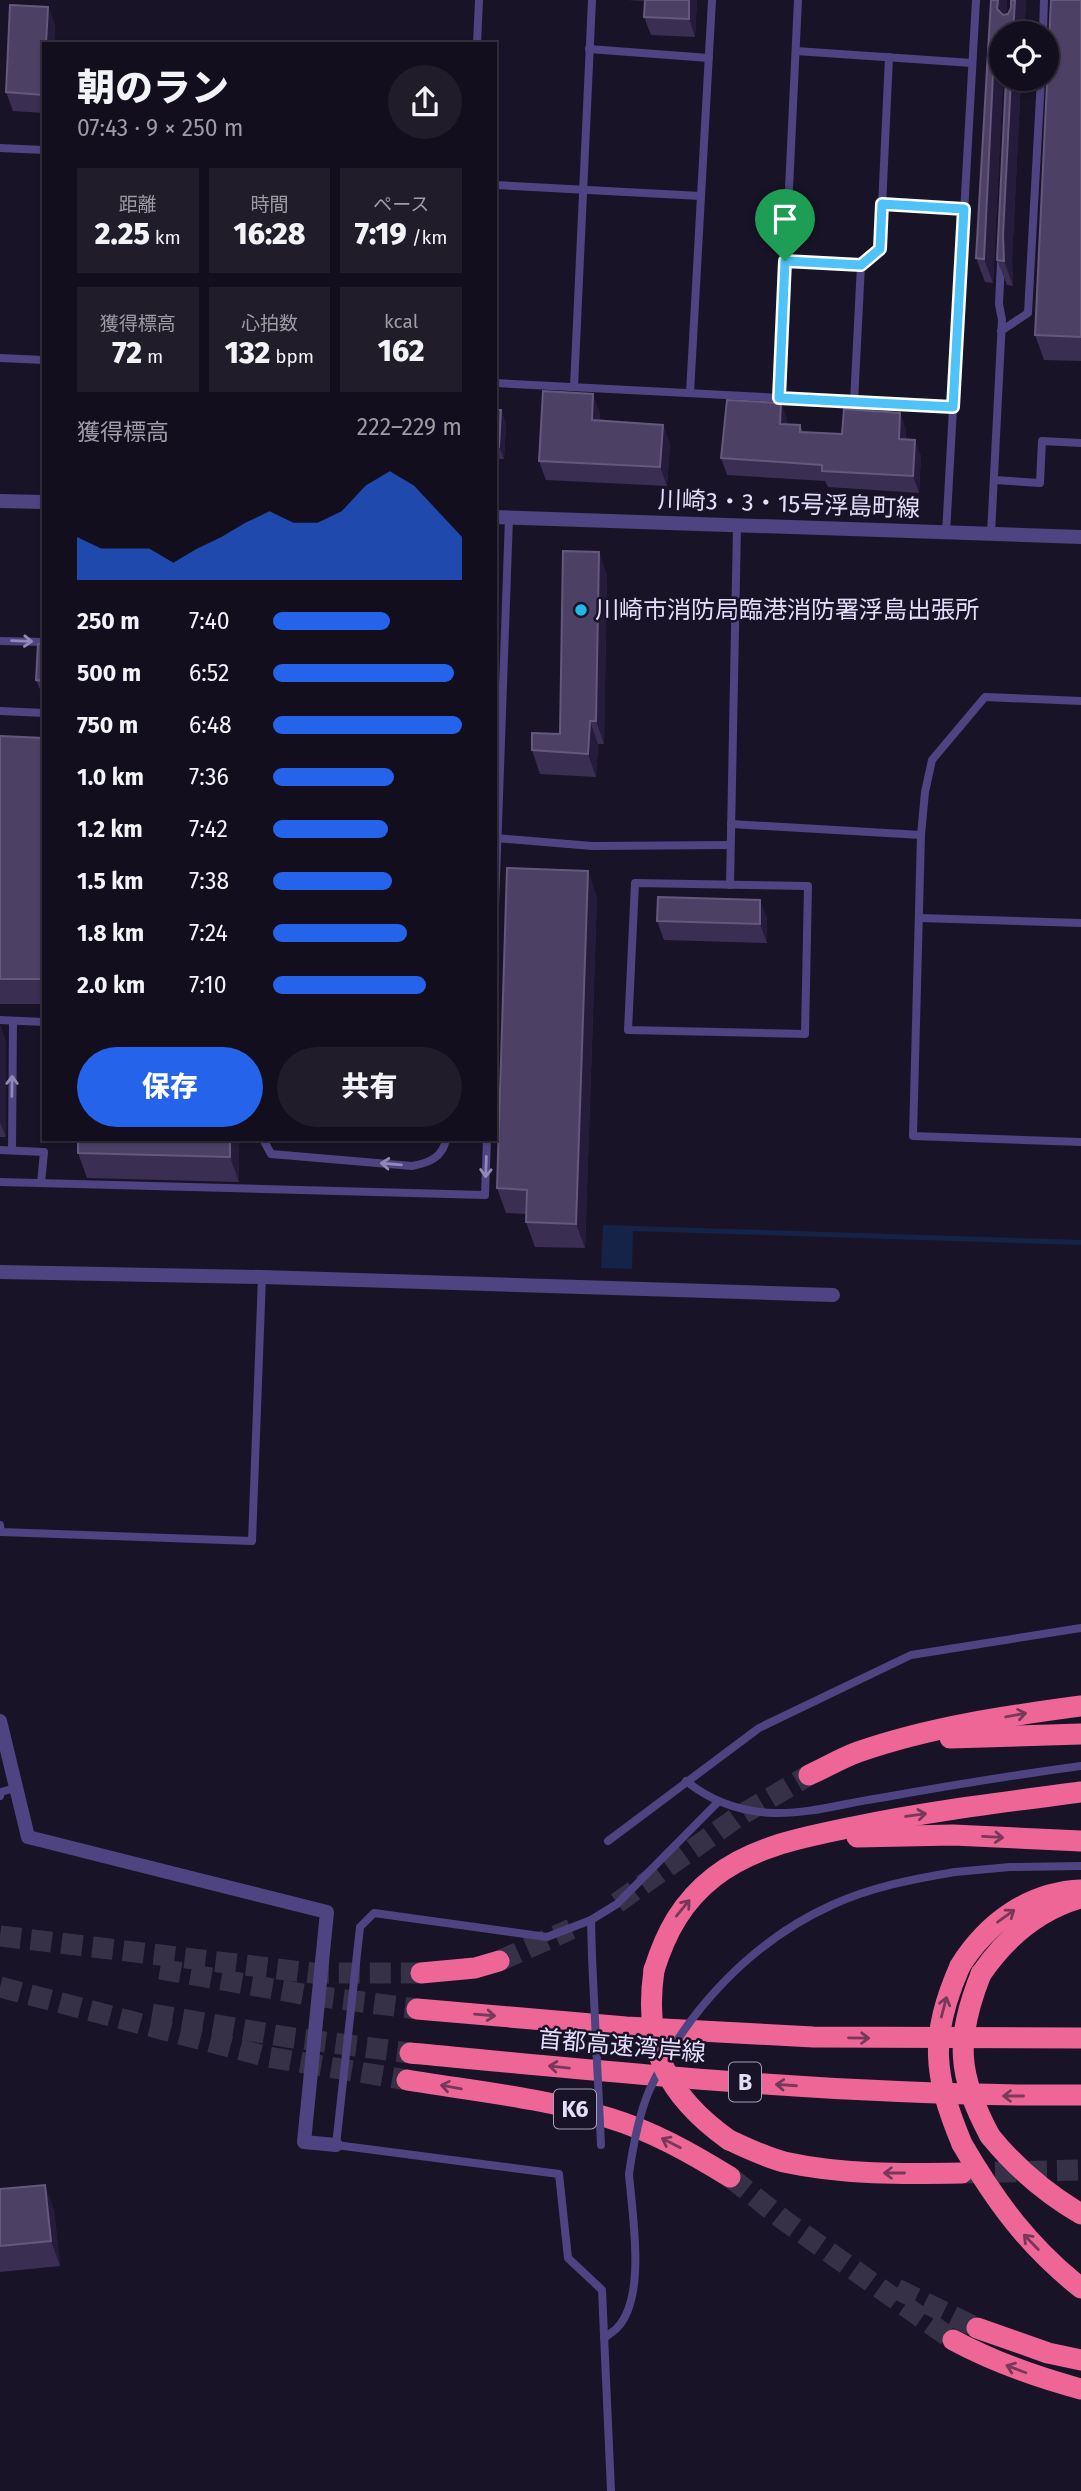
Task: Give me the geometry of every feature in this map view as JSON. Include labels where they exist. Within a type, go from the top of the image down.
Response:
[{"type":"highway","points":[[809,1775],[855,1753],[947,1728],[1081,1706]]},
{"type":"highway","points":[[855,1753],[903,1742],[938,1739],[1081,1734]]},
{"type":"highway","points":[[962,2173],[887,2174],[827,2169],[783,2161],[729,2140],[706,2124],[669,2080],[658,2053],[651,2022],[650,1999],[654,1970],[676,1917],[693,1896],[715,1876],[737,1862],[778,1845],[903,1817],[1081,1792]]},
{"type":"highway","points":[[778,1845],[835,1838],[896,1835],[953,1835],[1081,1842]]},
{"type":"highway","points":[[1081,1890],[1035,1899],[1012,1911],[972,1947],[947,1996],[937,2051],[939,2078],[949,2112],[962,2144],[990,2192],[1021,2231],[1058,2270],[1081,2288]]},
{"type":"highway","points":[[1081,1898],[1038,1917],[996,1952],[981,1974],[967,2009],[963,2047],[966,2082],[990,2136],[1033,2181],[1081,2214]]},
{"type":"highway","points":[[421,1973],[475,1968],[499,1961]]},
{"type":"highway","name":"首都高速湾岸線","points":[[417,2009],[626,2027],[813,2037],[1081,2038]]},
{"type":"highway","name":"首都高速湾岸線","points":[[410,2053],[619,2073],[811,2087],[1006,2096],[1081,2095]]},
{"type":"highway","name":"K6","points":[[407,2080],[578,2109],[611,2118],[657,2136],[730,2177]]},
{"type":"highway","points":[[977,2328],[1048,2353],[1081,2360]]},
{"type":"highway","points":[[953,2340],[985,2357],[1034,2376],[1081,2389]]},
{"type":"street","points":[[0,501],[42,502]]},
{"type":"street","name":"川崎3・3・15号浮島町線","points":[[502,518],[1081,537]]},
{"type":"street","points":[[0,1272],[262,1277],[833,1295]]},
{"type":"street","points":[[0,1721],[28,1837],[327,1912],[304,2142],[336,2145]]},
{"type":"lane","points":[[477,42],[479,0]]},
{"type":"lane","points":[[574,387],[592,0]]},
{"type":"lane","points":[[690,393],[712,0]]},
{"type":"lane","points":[[779,398],[798,0]]},
{"type":"lane","points":[[946,533],[976,0]]},
{"type":"lane","points":[[1043,21],[1044,0]]},
{"type":"lane","points":[[589,49],[709,58]]},
{"type":"lane","points":[[796,51],[972,63]]},
{"type":"lane","points":[[785,261],[861,265],[880,249],[889,57]]},
{"type":"lane","points":[[1001,331],[1028,313],[1040,91]]},
{"type":"lane","points":[[0,148],[42,150]]},
{"type":"lane","points":[[497,185],[701,196]]},
{"type":"lane","points":[[882,204],[964,209]]},
{"type":"lane","points":[[991,534],[1002,320],[999,304],[1002,257]]},
{"type":"lane","points":[[854,402],[861,265]]},
{"type":"lane","points":[[0,358],[42,360]]},
{"type":"lane","points":[[497,383],[953,407]]},
{"type":"lane","points":[[994,480],[1040,483],[1042,441],[1081,443]]},
{"type":"lane","points":[[497,780],[502,518]]},
{"type":"lane","points":[[730,885],[737,526]]},
{"type":"lane","points":[[0,640],[42,642]]},
{"type":"lane","points":[[1081,701],[985,697],[932,760],[925,792],[921,835],[913,1136],[1081,1142]]},
{"type":"lane","points":[[0,711],[42,713]]},
{"type":"lane","points":[[731,824],[921,835]]},
{"type":"lane","points":[[497,838],[592,846],[730,845]]},
{"type":"lane","points":[[635,883],[730,885],[808,886],[805,1034],[628,1030],[635,883]]},
{"type":"lane","points":[[919,918],[1081,923]]},
{"type":"lane","points":[[0,1020],[42,1022]]},
{"type":"lane","points":[[12,1150],[13,1021]]},
{"type":"lane","points":[[264,1141],[271,1154],[412,1166],[432,1162],[446,1145],[446,1141]]},
{"type":"lane","points":[[0,1182],[485,1195],[487,1141]]},
{"type":"lane","points":[[0,1150],[44,1152],[41,1183]]},
{"type":"lane","points":[[0,1525],[2,1532],[252,1541],[262,1277]]},
{"type":"lane","points":[[608,1841],[759,1728],[911,1655],[1081,1628]]},
{"type":"lane","points":[[686,1781],[718,1802],[740,1809],[774,1813],[807,1811],[1081,1766]]},
{"type":"lane","points":[[0,1796],[1,1792],[15,1787]]},
{"type":"lane","points":[[611,2491],[602,2290],[568,2258],[559,2174],[336,2145],[360,1927],[374,1913],[547,1937],[591,1920],[617,1905],[718,1802]]},
{"type":"lane","points":[[604,2338],[618,2327],[626,2314],[634,2288],[636,2266],[629,2174],[639,2123],[649,2092],[688,2026],[708,1999],[733,1973],[784,1931],[834,1904],[891,1884],[955,1872],[1010,1867],[1081,1866]]},
{"type":"lane","points":[[591,1920],[601,2145]]},
{"type":"water","points":[[603,1225],[1081,1240],[1081,1245],[633,1231],[632,1269],[601,1268]]},
{"type":"building","points":[[645,0],[689,0],[689,19],[644,17]]},
{"type":"building","points":[[991,0],[998,0],[997,9],[1003,15],[1008,14],[1011,0],[1015,0],[1014,21],[990,21]]},
{"type":"building","points":[[1051,0],[1081,0],[1081,337],[1035,335],[1047,91],[1059,91],[1059,21],[1050,21]]},
{"type":"building","points":[[10,5],[48,7],[46,42],[42,42],[42,95],[6,92]]},
{"type":"building","points":[[989,34],[989,91],[992,91],[984,259],[976,258]]},
{"type":"building","points":[[1005,91],[1010,91],[1004,261],[997,260]]},
{"type":"building","points":[[543,391],[593,394],[592,420],[663,425],[660,467],[539,461]]},
{"type":"building","points":[[727,400],[781,403],[780,424],[800,425],[800,432],[842,434],[844,409],[900,413],[899,439],[915,440],[913,476],[822,471],[822,465],[721,458]]},
{"type":"building","points":[[497,410],[501,410],[499,447]]},
{"type":"building","points":[[563,551],[599,552],[596,721],[590,721],[588,754],[532,750],[532,733],[560,734]]},
{"type":"building","points":[[38,644],[42,644],[42,681],[36,680]]},
{"type":"building","points":[[0,736],[42,738],[42,979],[0,979]]},
{"type":"building","points":[[507,868],[588,871],[576,1224],[526,1222],[527,1190],[497,1188]]},
{"type":"building","points":[[658,897],[760,900],[760,924],[657,921]]},
{"type":"building","points":[[78,1141],[230,1141],[230,1157],[78,1153]]},
{"type":"building","points":[[45,2185],[51,2241],[0,2246],[0,2189]]},
{"type":"tunnel","points":[[617,1903],[736,1818],[809,1775]]},
{"type":"tunnel","points":[[499,1961],[571,1929]]},
{"type":"tunnel","points":[[0,1936],[312,1973],[421,1973]]},
{"type":"tunnel","points":[[160,1969],[308,1995],[417,2009]]},
{"type":"tunnel","points":[[0,1987],[268,2057],[407,2080]]},
{"type":"tunnel","points":[[152,2014],[287,2037],[410,2053]]},
{"type":"tunnel","points":[[964,2173],[1081,2170]]},
{"type":"tunnel","points":[[730,2177],[785,2221],[953,2340]]},
{"type":"tunnel","points":[[897,2289],[977,2328]]},
{"type":"place","name":"川崎市消防局臨港消防署浮島出張所","points":[[581,610]]},
{"type":"route","points":[[882,204],[964,209],[953,407],[779,398],[785,261],[861,265],[880,249],[882,204]]}]
